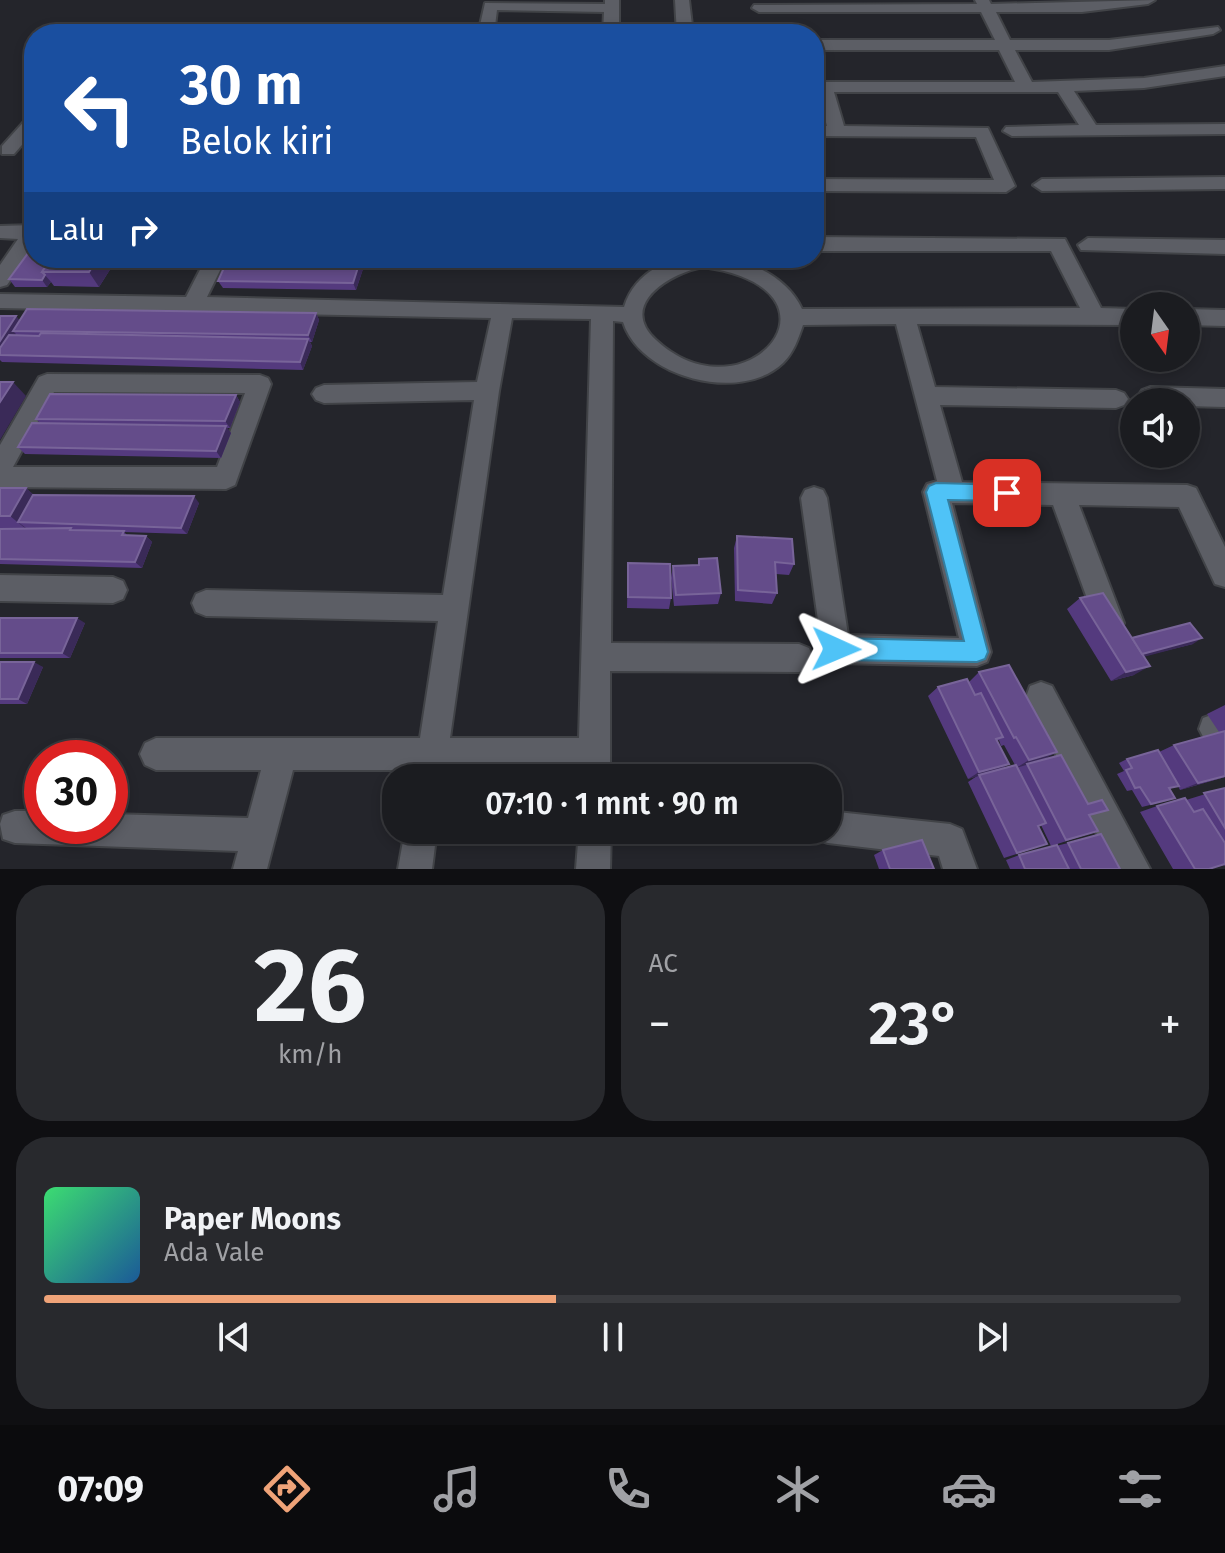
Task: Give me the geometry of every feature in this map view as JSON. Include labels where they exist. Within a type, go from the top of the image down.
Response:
[{"type":"street","points":[[682,0],[684,24]]},
{"type":"street","points":[[759,8],[801,4],[984,4],[1082,8],[1148,0]]},
{"type":"street","points":[[487,24],[490,6],[572,3],[612,4],[611,24]]},
{"type":"street","points":[[984,4],[1026,87]]},
{"type":"street","points":[[824,45],[1109,45],[1213,30]]},
{"type":"street","points":[[1144,83],[1225,71]]},
{"type":"street","points":[[824,87],[1063,87],[1144,83],[1222,83],[1225,86]]},
{"type":"street","points":[[1063,87],[1091,130]]},
{"type":"street","points":[[824,97],[837,131]]},
{"type":"street","points":[[1012,131],[1225,129]]},
{"type":"street","points":[[824,131],[982,132],[1006,186],[824,185]]},
{"type":"street","points":[[3,156],[24,132]]},
{"type":"street","points":[[1042,185],[1225,183]]},
{"type":"street","points":[[0,232],[24,232]]},
{"type":"street","points":[[824,244],[1058,244],[1094,316]]},
{"type":"street","points":[[0,280],[24,245]]},
{"type":"street","points":[[1088,245],[1225,247]]},
{"type":"street","points":[[193,304],[211,268]]},
{"type":"street","points":[[669,268],[652,277],[637,294],[632,315],[639,336],[656,355],[682,369],[713,374],[744,372],[770,360],[786,343],[792,317],[780,290],[748,268]]},
{"type":"street","points":[[0,301],[632,315]]},
{"type":"street","points":[[430,764],[487,391],[503,310]]},
{"type":"street","points":[[594,764],[602,312]]},
{"type":"street","points":[[792,317],[1120,317]]},
{"type":"street","points":[[1200,317],[1225,318]]},
{"type":"street","points":[[905,318],[952,492]]},
{"type":"street","points":[[0,467],[47,383],[260,384],[226,478],[0,477]]},
{"type":"street","points":[[324,394],[487,391]]},
{"type":"street","points":[[926,396],[1116,399]]},
{"type":"street","points":[[1200,397],[1225,398]]},
{"type":"street","points":[[814,498],[836,649],[977,652],[936,492],[1187,496],[1225,575]]},
{"type":"street","points":[[1062,494],[1114,632]]},
{"type":"street","points":[[0,588],[113,590]]},
{"type":"street","points":[[206,603],[456,608]]},
{"type":"street","points":[[596,657],[799,658]]},
{"type":"street","points":[[1041,697],[1133,869]]},
{"type":"street","points":[[156,754],[281,755],[393,764]]},
{"type":"street","points":[[250,869],[281,755]]},
{"type":"street","points":[[15,827],[258,835]]},
{"type":"street","points":[[842,829],[950,841],[960,869]]},
{"type":"street","points":[[415,869],[419,844]]},
{"type":"street","points":[[593,869],[594,844]]},
{"type":"building","points":[[24,259],[24,268],[45,268],[42,280],[9,279]]},
{"type":"building","points":[[45,268],[92,268],[89,272],[42,272]]},
{"type":"building","points":[[224,268],[358,268],[353,283],[218,281]]},
{"type":"building","points":[[27,309],[316,313],[308,335],[13,331]]},
{"type":"building","points":[[0,316],[16,316],[0,341]]},
{"type":"building","points":[[41,333],[308,339],[300,362],[0,355],[0,348],[9,335],[39,336]]},
{"type":"building","points":[[0,382],[13,382],[0,402]]},
{"type":"building","points":[[50,394],[236,395],[225,421],[36,419]]},
{"type":"building","points":[[32,423],[226,426],[216,451],[18,447]]},
{"type":"building","points":[[0,488],[26,488],[10,516],[0,516]]},
{"type":"building","points":[[33,495],[194,496],[181,528],[18,522]]},
{"type":"building","points":[[0,529],[124,531],[122,535],[146,536],[135,562],[0,559]]},
{"type":"building","points":[[737,536],[792,539],[794,564],[775,562],[777,593],[738,590]]},
{"type":"building","points":[[717,558],[721,593],[676,595],[673,566],[699,565],[699,559]]},
{"type":"building","points":[[628,563],[670,564],[671,598],[628,597]]},
{"type":"building","points":[[1103,593],[1150,666],[1126,672],[1080,598]]},
{"type":"building","points":[[0,618],[77,618],[62,653],[0,653]]},
{"type":"building","points":[[1190,623],[1202,638],[1142,654],[1132,638]]},
{"type":"building","points":[[0,662],[34,662],[18,699],[0,699]]},
{"type":"building","points":[[1009,665],[1057,752],[1029,760],[1014,738],[979,672]]},
{"type":"building","points":[[967,679],[975,695],[981,693],[1003,737],[996,739],[1009,764],[979,772],[938,687]]},
{"type":"building","points":[[1225,731],[1225,776],[1198,783],[1174,745]]},
{"type":"building","points":[[1158,750],[1179,786],[1169,788],[1175,798],[1151,804],[1140,787],[1135,788],[1126,770],[1132,768],[1127,759]]},
{"type":"building","points":[[1061,755],[1088,804],[1102,800],[1108,810],[1089,815],[1098,831],[1066,840],[1027,764]]},
{"type":"building","points":[[1016,765],[1046,823],[1038,826],[1047,844],[1017,853],[979,775]]},
{"type":"building","points":[[1225,788],[1225,828],[1204,793]]},
{"type":"building","points":[[1185,798],[1194,812],[1203,809],[1225,843],[1225,864],[1195,869],[1157,806]]},
{"type":"building","points":[[1101,834],[1120,869],[1081,869],[1068,843]]},
{"type":"building","points":[[922,840],[934,869],[890,869],[883,850]]},
{"type":"building","points":[[1057,845],[1069,869],[1025,869],[1019,855]]},
{"type":"route","points":[[836,649],[977,652],[936,492],[1007,493]]}]
